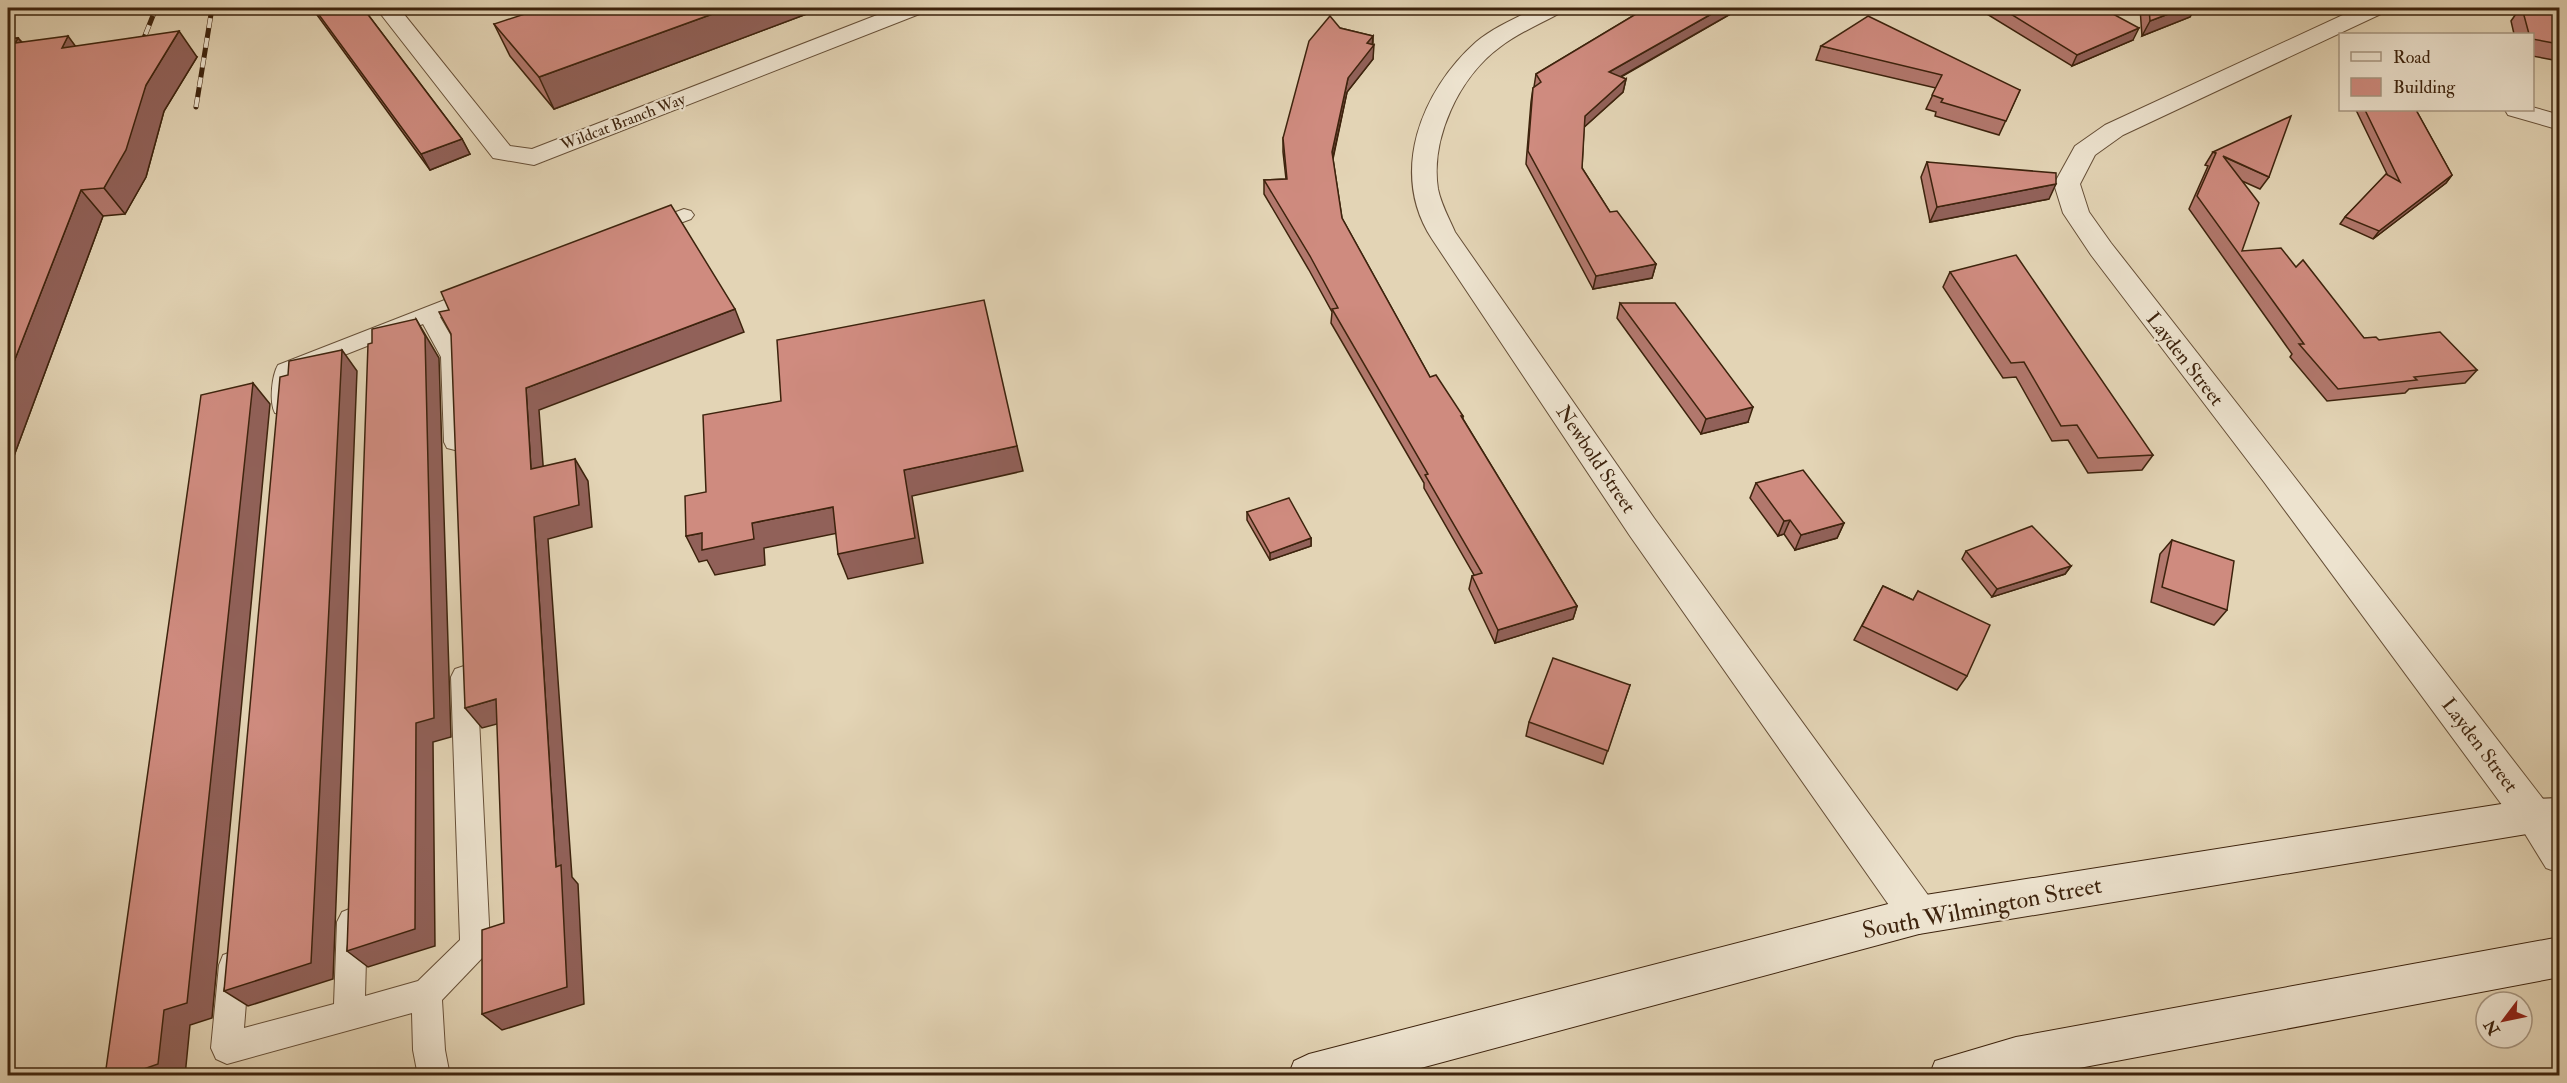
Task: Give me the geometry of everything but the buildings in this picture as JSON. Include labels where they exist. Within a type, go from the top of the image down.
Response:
[{"type":"street","name":"Wildcat Branch Way","points":[[387,8],[502,153],[534,156],[897,10]]},
{"type":"street","name":"Newbold Street","points":[[1552,8],[1485,46],[1456,77],[1434,123],[1424,157],[1425,190],[1442,233],[1642,527],[1919,915]]},
{"type":"street","points":[[2315,8],[2357,28]]},
{"type":"street","name":"Layden Street","points":[[2357,28],[2375,8]]},
{"type":"street","name":"Layden Street","points":[[2339,36],[2114,130],[2084,151],[2067,184],[2076,213],[2101,249],[2262,458],[2546,815],[2559,855]]},
{"type":"street","points":[[2520,111],[2559,123]]},
{"type":"street","name":"South Wilmington Street","points":[[1309,1076],[1919,915],[2546,815]]},
{"type":"street","points":[[1950,1076],[2016,1058],[2559,957]]},
{"type":"lane","points":[[628,237],[684,215]]},
{"type":"lane","points":[[281,429],[286,370],[371,348],[427,313],[505,284]]},
{"type":"lane","points":[[427,313],[452,357],[456,463]]},
{"type":"lane","points":[[236,941],[227,1048],[348,1013],[427,994],[475,945],[463,651]]},
{"type":"lane","points":[[348,1013],[352,894]]},
{"type":"lane","points":[[427,994],[429,1050],[434,1076]]},
{"type":"railway","points":[[138,53],[156,8]]},
{"type":"railway","points":[[196,107],[212,8]]}]
